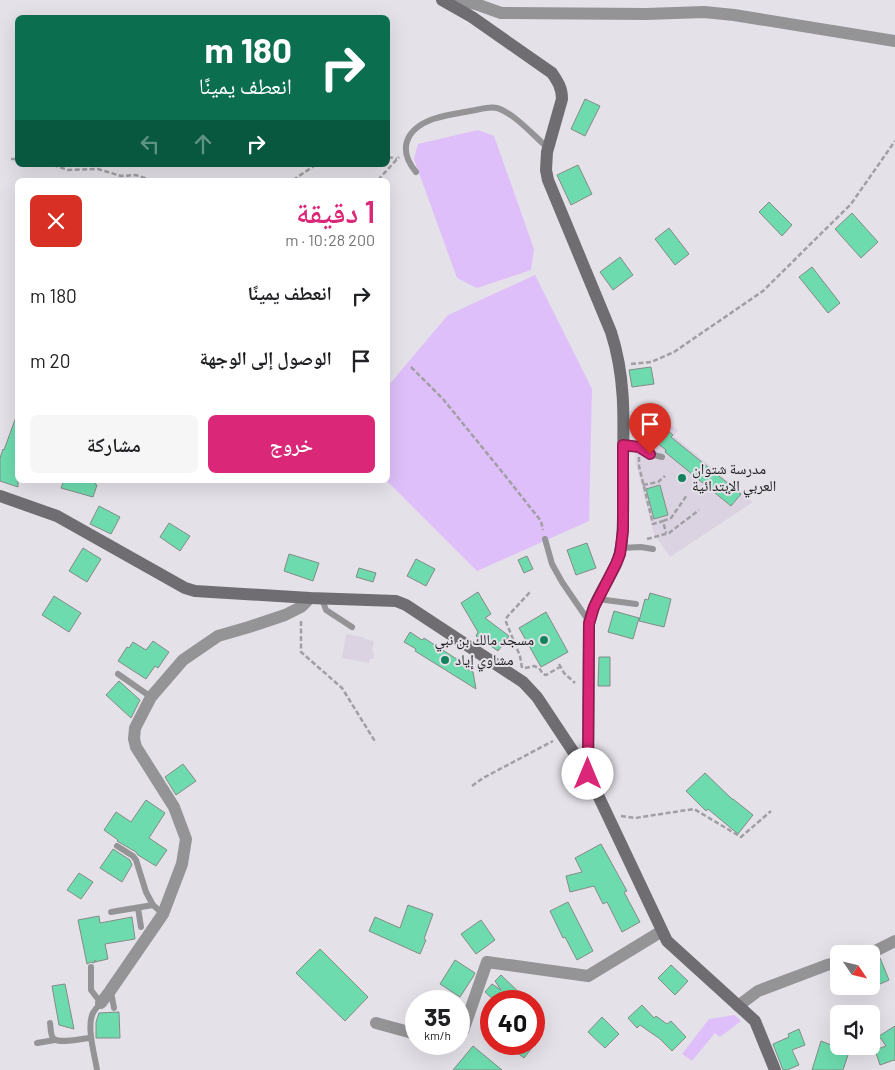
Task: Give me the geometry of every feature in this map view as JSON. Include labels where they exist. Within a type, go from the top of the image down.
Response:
[{"type":"street","points":[[442,0],[472,16],[552,73],[558,81],[562,90],[562,99],[545,161],[548,180],[611,332],[620,365],[624,402],[623,530],[621,548],[616,564],[598,598],[589,621],[588,774]]},
{"type":"street","points":[[456,0],[476,4],[501,13],[646,14],[704,12],[734,14],[895,41]]},
{"type":"street","points":[[0,496],[57,516],[195,592],[311,601],[396,601],[406,605],[519,674],[564,736],[588,774],[667,941],[755,1021],[775,1070]]},
{"type":"street","points":[[101,1003],[163,914],[182,864],[186,839],[174,807],[136,747],[134,739],[135,728],[151,696],[182,660],[218,636],[285,615],[311,601]]},
{"type":"street","points":[[470,1011],[487,962],[588,976],[662,931]]},
{"type":"street","points":[[880,948],[895,941]]},
{"type":"street","points":[[880,950],[895,949]]},
{"type":"street","points":[[738,1006],[758,992],[830,964]]},
{"type":"street","points":[[376,1023],[405,1031]]},
{"type":"lane","points":[[416,172],[404,150],[407,140],[414,129],[432,120],[456,113],[495,107],[508,113],[548,148]]},
{"type":"lane","points":[[623,445],[639,447],[650,454],[662,457]]},
{"type":"lane","points":[[545,539],[552,564],[589,621]]},
{"type":"lane","points":[[621,548],[641,547],[653,549]]},
{"type":"lane","points":[[598,598],[636,604]]},
{"type":"lane","points":[[311,601],[352,627]]},
{"type":"lane","points":[[118,674],[151,696]]},
{"type":"lane","points":[[117,846],[136,860],[146,892],[153,906],[163,914]]},
{"type":"lane","points":[[112,912],[153,906]]},
{"type":"lane","points":[[138,908],[141,927]]},
{"type":"lane","points":[[91,967],[91,990],[101,1003],[91,1019],[91,1038],[97,1070]]},
{"type":"lane","points":[[110,991],[114,1008]]},
{"type":"lane","points":[[50,1024],[52,1037],[61,1042],[91,1038]]},
{"type":"lane","points":[[36,1043],[56,1040]]},
{"type":"path","points":[[620,365],[651,362],[674,352],[763,291],[851,204],[895,141]]},
{"type":"path","points":[[390,167],[404,150]]},
{"type":"path","points":[[390,158],[397,159]]},
{"type":"path","points":[[59,167],[68,170],[98,169],[121,176],[136,175],[145,178]]},
{"type":"path","points":[[295,178],[312,167]]},
{"type":"path","points":[[380,178],[390,167]]},
{"type":"path","points":[[411,368],[443,400],[504,473],[541,522],[545,539]]},
{"type":"path","points":[[639,447],[638,466],[653,524],[671,518],[687,496]]},
{"type":"path","points":[[644,485],[658,482],[665,476]]},
{"type":"path","points":[[644,539],[666,534],[674,530],[699,510]]},
{"type":"path","points":[[663,522],[666,534]]},
{"type":"path","points":[[519,674],[520,656],[506,622],[507,617],[530,592]]},
{"type":"path","points":[[311,601],[301,652],[342,688],[376,744]]},
{"type":"path","points":[[519,674],[534,666],[546,675],[559,666],[575,683]]},
{"type":"path","points":[[472,786],[483,778],[564,736]]},
{"type":"path","points":[[607,814],[635,818],[694,810],[741,837],[771,811]]},
{"type":"shaded area","points":[[478,130],[494,136],[534,249],[531,270],[477,288],[457,278],[414,159],[418,144]]},
{"type":"shaded area","points":[[535,275],[592,389],[589,521],[477,571],[389,483],[390,384],[448,315]]},
{"type":"shaded area","name":"مدرسة شتوان العربي الإبتدائية","points":[[652,411],[678,430],[674,436],[753,502],[670,557],[654,534],[636,464],[635,426]]},
{"type":"shaded area","points":[[346,634],[374,641],[373,659],[370,659],[369,663],[342,658]]},
{"type":"shaded area","points":[[735,1015],[741,1021],[720,1037],[715,1033],[692,1061],[682,1054],[709,1019]]},
{"type":"building","points":[[585,99],[600,106],[585,136],[571,129]]},
{"type":"building","points":[[578,165],[592,194],[571,205],[557,175]]},
{"type":"building","points":[[769,202],[792,225],[782,236],[759,212]]},
{"type":"building","points":[[852,213],[878,242],[861,258],[835,229]]},
{"type":"building","points":[[669,228],[689,254],[675,265],[655,239]]},
{"type":"building","points":[[620,257],[633,275],[613,290],[600,272]]},
{"type":"building","points":[[812,267],[840,303],[828,313],[799,277]]},
{"type":"building","points":[[651,367],[654,384],[632,387],[629,370]]},
{"type":"building","points":[[652,418],[673,435],[671,437],[741,494],[731,506],[642,431]]},
{"type":"building","points":[[15,420],[15,483],[18,483],[18,487],[0,481],[0,458]]},
{"type":"building","points":[[63,483],[95,483],[97,485],[93,497],[61,488]]},
{"type":"building","points":[[660,485],[668,515],[654,519],[646,489]]},
{"type":"building","points":[[99,506],[120,517],[111,534],[90,524]]},
{"type":"building","points":[[169,523],[190,536],[180,551],[160,537]]},
{"type":"building","points":[[587,543],[596,568],[576,575],[567,550]]},
{"type":"building","points":[[83,548],[101,559],[87,582],[69,571]]},
{"type":"building","points":[[289,554],[319,563],[313,581],[284,571]]},
{"type":"building","points":[[527,556],[533,569],[524,573],[518,560]]},
{"type":"building","points":[[416,559],[435,569],[426,586],[407,576]]},
{"type":"building","points":[[359,568],[376,573],[373,582],[356,577]]},
{"type":"building","points":[[478,592],[491,614],[485,618],[509,636],[498,651],[476,636],[478,632],[461,603]]},
{"type":"building","points":[[650,593],[671,599],[664,627],[639,621],[645,599],[648,600]]},
{"type":"building","points":[[54,596],[81,613],[69,632],[42,615]]},
{"type":"building","points":[[614,611],[639,618],[633,639],[608,632]]},
{"type":"building","name":"مسجد مالك بن نبي","points":[[546,612],[568,652],[541,667],[519,628]]},
{"type":"building","points":[[410,632],[422,640],[424,638],[469,667],[467,669],[473,672],[476,689],[415,651],[416,649],[404,642]]},
{"type":"building","points":[[153,641],[169,652],[158,668],[155,666],[146,679],[118,661],[127,647],[129,648],[133,642],[146,650]]},
{"type":"building","points":[[599,657],[610,657],[610,686],[598,686]]},
{"type":"building","points":[[119,681],[140,700],[131,718],[106,695]]},
{"type":"building","points":[[183,764],[196,781],[176,795],[165,777]]},
{"type":"building","points":[[705,773],[732,799],[753,815],[738,834],[708,809],[706,811],[686,791]]},
{"type":"building","points":[[146,800],[165,813],[149,838],[167,850],[156,866],[117,841],[104,830],[116,812],[131,822]]},
{"type":"building","points":[[601,844],[627,891],[624,892],[640,922],[622,932],[607,902],[603,904],[594,886],[570,892],[566,876],[582,872],[575,858]]},
{"type":"building","points":[[113,849],[130,860],[132,865],[122,882],[100,868]]},
{"type":"building","points":[[79,873],[93,882],[81,899],[67,890]]},
{"type":"building","points":[[568,902],[593,951],[577,960],[565,937],[563,938],[550,911]]},
{"type":"building","points":[[408,905],[433,914],[420,954],[369,931],[375,917],[400,928]]},
{"type":"building","points":[[99,916],[100,923],[132,917],[135,939],[105,944],[108,959],[95,962],[95,960],[94,963],[87,964],[78,920]]},
{"type":"building","points":[[481,920],[495,940],[476,954],[461,934]]},
{"type":"building","points":[[320,949],[368,997],[345,1021],[296,973]]},
{"type":"building","points":[[880,958],[889,980],[880,984]]},
{"type":"building","points":[[455,960],[475,973],[465,990],[449,990],[440,984]]},
{"type":"building","points":[[671,965],[688,981],[675,995],[658,978]]},
{"type":"building","points":[[501,975],[517,990],[501,990],[495,981]]},
{"type":"building","points":[[65,984],[74,1029],[59,1025],[52,986]]},
{"type":"building","points":[[492,984],[501,990],[487,990]]},
{"type":"building","points":[[642,1005],[654,1018],[656,1016],[667,1024],[671,1021],[686,1037],[672,1051],[660,1039],[640,1025],[637,1028],[628,1018]]},
{"type":"building","points":[[119,1012],[120,1038],[96,1038],[96,1022],[99,1013]]},
{"type":"building","points":[[602,1017],[619,1034],[605,1048],[588,1032]]},
{"type":"building","points":[[895,1026],[895,1061],[880,1065],[877,1055],[880,1055],[880,1048],[886,1046],[880,1035]]},
{"type":"building","points":[[799,1029],[805,1045],[792,1050],[799,1065],[783,1070],[773,1044],[789,1037],[788,1034]]},
{"type":"building","points":[[821,1041],[830,1045],[830,1055],[848,1055],[843,1070],[812,1070]]},
{"type":"building","points":[[473,1046],[480,1052],[480,1055],[484,1055],[502,1070],[453,1070],[466,1055],[470,1055],[470,1050]]},
{"type":"place","name":"مدرسة شتوان العربي الإبتدائية","points":[[682,478]]},
{"type":"place","name":"مسجد مالك بن نبي","points":[[544,640]]},
{"type":"place","name":"مشاوي إياد","points":[[445,660]]},
{"type":"route","points":[[588,774],[589,624],[594,607],[620,554],[623,530],[623,445],[639,447],[650,454]]}]
